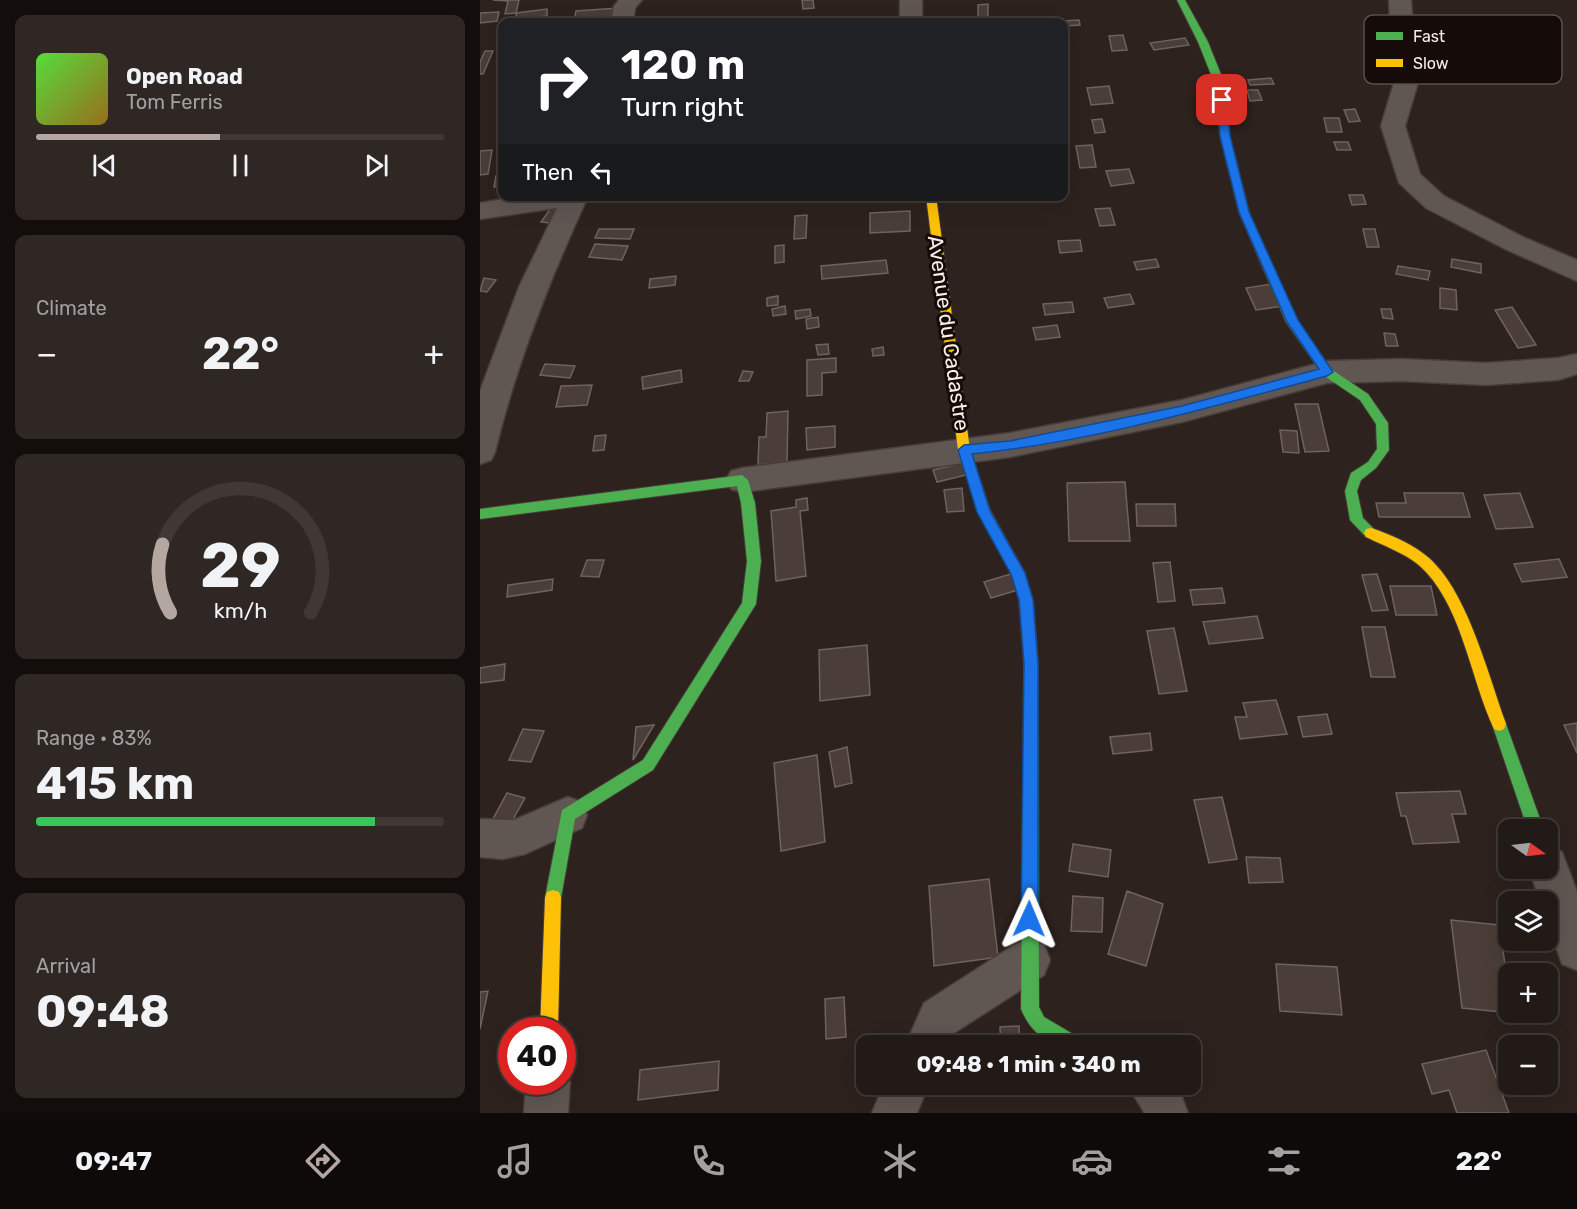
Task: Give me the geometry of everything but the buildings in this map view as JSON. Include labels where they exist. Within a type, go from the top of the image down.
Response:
[{"type":"street","points":[[623,18],[626,6],[631,0]]},
{"type":"street","points":[[911,0],[911,18]]},
{"type":"street","points":[[1181,0],[1203,42],[1219,82],[1225,136],[1248,222],[1292,322],[1327,372],[1364,398],[1382,423],[1383,450],[1372,465],[1356,477],[1351,491],[1357,520],[1366,531],[1409,552],[1430,567],[1448,591],[1500,726],[1532,819]]},
{"type":"street","points":[[1400,0],[1401,15]]},
{"type":"street","points":[[1405,84],[1392,126],[1408,177],[1435,202],[1514,243],[1558,260],[1577,272]]},
{"type":"street","points":[[480,211],[549,201]]},
{"type":"street","points":[[480,452],[495,391],[510,349],[534,286],[574,201]]},
{"type":"street","name":"Avenue du Cadastre","points":[[932,201],[964,450],[984,512],[1018,573],[1026,600],[1031,663],[1030,1010],[1038,1023],[1058,1035]]},
{"type":"street","points":[[480,514],[1010,445],[1182,411],[1327,372],[1401,370],[1486,374],[1558,369],[1577,364]]},
{"type":"street","points":[[480,837],[496,842],[513,841],[568,816],[648,765],[719,655],[748,604],[754,561],[748,503],[742,480]]},
{"type":"street","points":[[549,1017],[552,903],[568,816]]},
{"type":"street","points":[[1552,879],[1577,950]]},
{"type":"street","points":[[931,1035],[939,1018],[1029,960]]},
{"type":"street","points":[[546,1113],[547,1095]]},
{"type":"street","points":[[894,1113],[902,1095]]},
{"type":"street","points":[[1159,1095],[1166,1113]]},
{"type":"traffic: fast","points":[[1181,0],[1203,42],[1219,82],[1225,136],[1244,212],[1292,322],[1327,372],[1364,397],[1382,423],[1383,450],[1372,465],[1356,477],[1351,491],[1357,520],[1371,533]]},
{"type":"traffic: fast","points":[[971,470],[984,511],[1018,573],[1026,600],[1031,663],[1030,1009],[1038,1023],[1058,1035]]},
{"type":"traffic: fast","points":[[480,514],[742,480],[748,503],[754,561],[749,604],[648,765],[568,815],[553,898]]},
{"type":"traffic: fast","points":[[1499,724],[1532,819]]},
{"type":"traffic: slow","points":[[932,201],[964,450],[971,470]]},
{"type":"traffic: slow","points":[[1371,533],[1418,557],[1431,568],[1441,582],[1470,642],[1499,724]]},
{"type":"traffic: slow","points":[[549,1017],[553,898]]},
{"type":"route","points":[[1029,919],[1031,663],[1026,600],[1018,573],[984,512],[964,450],[1010,445],[1182,411],[1327,372],[1292,322],[1244,212],[1225,136],[1222,100]]}]
